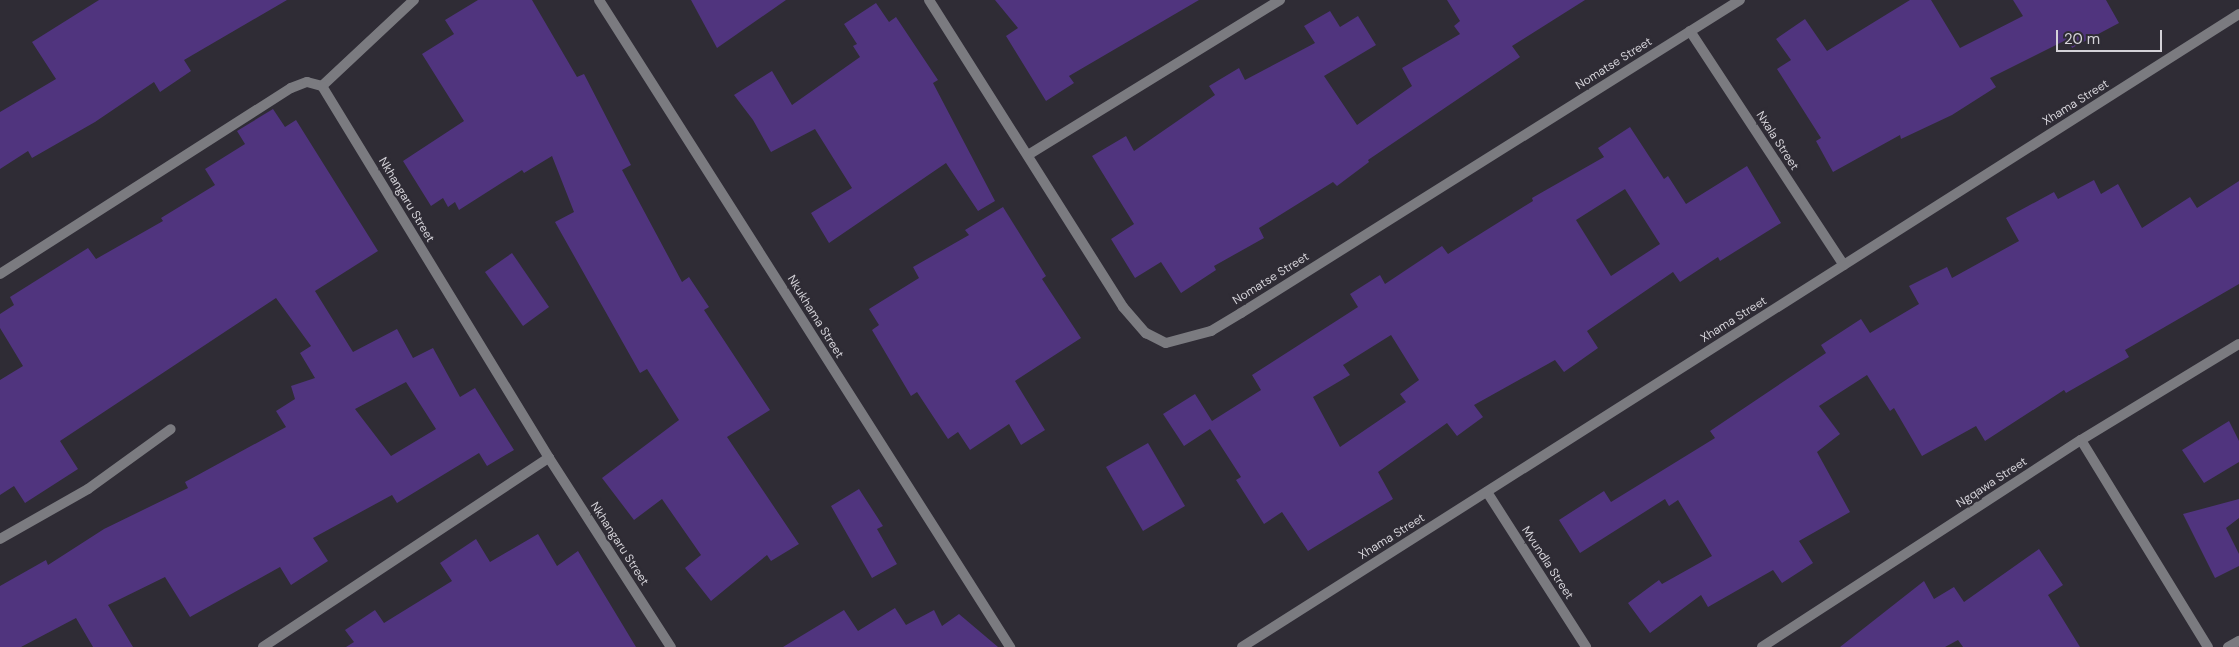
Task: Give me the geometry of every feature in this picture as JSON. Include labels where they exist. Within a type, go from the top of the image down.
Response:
[{"type":"street","points":[[0,274],[291,88],[307,82],[322,86],[414,0]]},
{"type":"street","name":"Nkukhama Street","points":[[599,0],[1010,647]]},
{"type":"street","name":"Nomatse Street","points":[[930,0],[1129,313],[1146,332],[1166,343],[1187,339],[1211,331],[1740,0]]},
{"type":"street","points":[[1028,155],[1280,0]]},
{"type":"street","name":"Xhama Street","points":[[1242,647],[2239,14]]},
{"type":"street","name":"Nxala Street","points":[[1690,31],[1844,265]]},
{"type":"street","name":"Nkhangaru Street","points":[[322,86],[549,458],[671,647]]},
{"type":"street","name":"Ngqawa Street","points":[[1762,647],[2081,440],[2239,344]]},
{"type":"street","points":[[0,539],[88,489],[171,429]]},
{"type":"street","points":[[2081,440],[2208,647]]},
{"type":"street","points":[[263,647],[549,458]]},
{"type":"street","name":"Mvundla Street","points":[[1487,492],[1586,647]]},
{"type":"street","points":[[2228,647],[2239,640]]},
{"type":"building","points":[[99,0],[287,0],[184,60],[191,71],[160,92],[154,82],[95,122],[32,158],[28,151],[0,169],[0,112],[56,79],[32,42]]},
{"type":"building","points":[[478,0],[532,0],[577,77],[584,74],[631,165],[622,170],[682,282],[689,277],[709,307],[704,310],[770,410],[727,437],[799,544],[771,561],[767,555],[711,601],[685,568],[701,555],[662,499],[634,520],[602,478],[679,420],[647,369],[640,373],[555,222],[574,212],[552,156],[524,173],[522,170],[459,210],[455,202],[448,207],[443,198],[431,206],[403,161],[464,121],[422,54],[454,34],[445,20]]},
{"type":"building","points":[[691,0],[786,0],[717,48]]},
{"type":"building","points":[[995,0],[1199,0],[1069,76],[1074,83],[1046,101],[1006,36],[1018,28]]},
{"type":"building","points":[[1447,0],[1585,0],[1512,46],[1520,57],[1368,160],[1369,162],[1337,186],[1333,182],[1259,228],[1264,238],[1214,266],[1216,270],[1181,293],[1161,262],[1135,278],[1111,239],[1134,224],[1092,156],[1126,136],[1134,151],[1215,95],[1209,86],[1239,68],[1245,80],[1315,43],[1304,26],[1330,11],[1340,27],[1358,16],[1376,45],[1324,76],[1357,125],[1412,86],[1402,68],[1460,34],[1454,26],[1460,21]]},
{"type":"building","points":[[1910,0],[1931,0],[1960,48],[2023,16],[2013,0],[2106,0],[2119,23],[2072,48],[2068,39],[1990,78],[1996,87],[1952,115],[1901,139],[1900,135],[1833,172],[1816,141],[1821,138],[1777,69],[1791,60],[1776,39],[1805,19],[1827,51]]},
{"type":"building","points":[[876,3],[889,22],[896,17],[938,80],[933,83],[995,201],[978,211],[946,163],[829,243],[811,213],[852,188],[815,129],[771,152],[753,120],[734,95],[772,71],[792,105],[860,57],[853,46],[857,44],[844,24]]},
{"type":"building","points":[[273,109],[285,127],[296,120],[378,251],[315,291],[353,352],[397,329],[413,358],[433,348],[460,397],[475,388],[514,450],[487,466],[479,453],[397,503],[392,495],[313,538],[328,561],[291,585],[280,567],[190,617],[165,577],[108,605],[133,647],[93,647],[76,618],[21,647],[0,647],[0,586],[46,560],[48,565],[104,529],[188,488],[185,482],[286,427],[276,411],[295,399],[291,386],[315,378],[300,353],[311,346],[276,298],[60,441],[78,469],[25,503],[14,486],[0,495],[0,380],[23,366],[0,328],[0,314],[14,305],[10,297],[88,248],[96,259],[163,221],[161,218],[215,185],[205,169],[245,144],[237,131]],"holes":[[[406,382],[436,429],[391,456],[355,409]]]},
{"type":"building","points":[[1630,127],[1664,179],[1668,176],[1686,204],[1747,166],[1781,223],[1720,261],[1718,257],[1680,282],[1673,272],[1587,331],[1598,348],[1564,372],[1555,360],[1474,405],[1483,417],[1457,436],[1447,423],[1378,472],[1393,499],[1308,551],[1282,512],[1264,524],[1236,480],[1241,477],[1210,429],[1184,446],[1163,414],[1195,394],[1212,421],[1261,390],[1252,375],[1358,307],[1350,294],[1380,275],[1385,284],[1442,246],[1448,254],[1533,201],[1532,198],[1604,157],[1598,148]],"holes":[[[1625,189],[1660,244],[1611,276],[1576,220]],[[1391,335],[1419,380],[1400,394],[1406,402],[1340,447],[1313,397],[1350,375],[1343,365]]]},
{"type":"building","points":[[2094,180],[2101,194],[2118,184],[2142,228],[2190,197],[2197,208],[2239,181],[2239,284],[2125,350],[2129,357],[2066,393],[2064,390],[1985,441],[1976,426],[1922,456],[1894,408],[1890,411],[1867,375],[1819,406],[1840,434],[1817,452],[1850,512],[1799,541],[1813,563],[1782,583],[1773,570],[1708,607],[1701,595],[1650,633],[1628,603],[1659,580],[1662,584],[1712,556],[1678,500],[1669,506],[1665,499],[1580,553],[1559,520],[1604,491],[1611,502],[1715,438],[1710,431],[1826,353],[1821,345],[1861,319],[1870,333],[1919,304],[1909,286],[1947,267],[1952,278],[2019,241],[2006,218],[2054,192],[2058,199]]},
{"type":"building","points":[[1003,207],[1046,276],[1042,279],[1081,338],[1015,381],[1045,430],[1021,445],[1009,424],[970,450],[958,432],[948,439],[917,392],[911,396],[872,330],[879,325],[869,309],[919,278],[913,267],[969,235],[965,230]]},
{"type":"building","points":[[512,253],[549,307],[523,326],[485,272]]},
{"type":"building","points":[[2229,421],[2239,441],[2239,462],[2204,483],[2182,450]]},
{"type":"building","points":[[1148,443],[1185,506],[1143,531],[1106,467]]},
{"type":"building","points":[[859,489],[883,526],[877,529],[897,564],[872,578],[831,506]]},
{"type":"building","points":[[2239,499],[2239,518],[2226,528],[2239,554],[2239,566],[2215,578],[2183,514]]},
{"type":"building","points":[[538,534],[557,566],[578,551],[636,647],[346,647],[354,642],[345,630],[375,610],[384,623],[452,581],[440,563],[476,539],[490,562]]},
{"type":"building","points":[[2039,549],[2063,585],[2048,595],[2080,647],[1963,647],[1958,640],[1945,647],[1840,647],[1924,581],[1934,599],[1954,587],[1964,602]]},
{"type":"building","points":[[895,608],[906,625],[934,610],[942,626],[959,614],[998,647],[783,647],[844,610],[858,631]]}]
